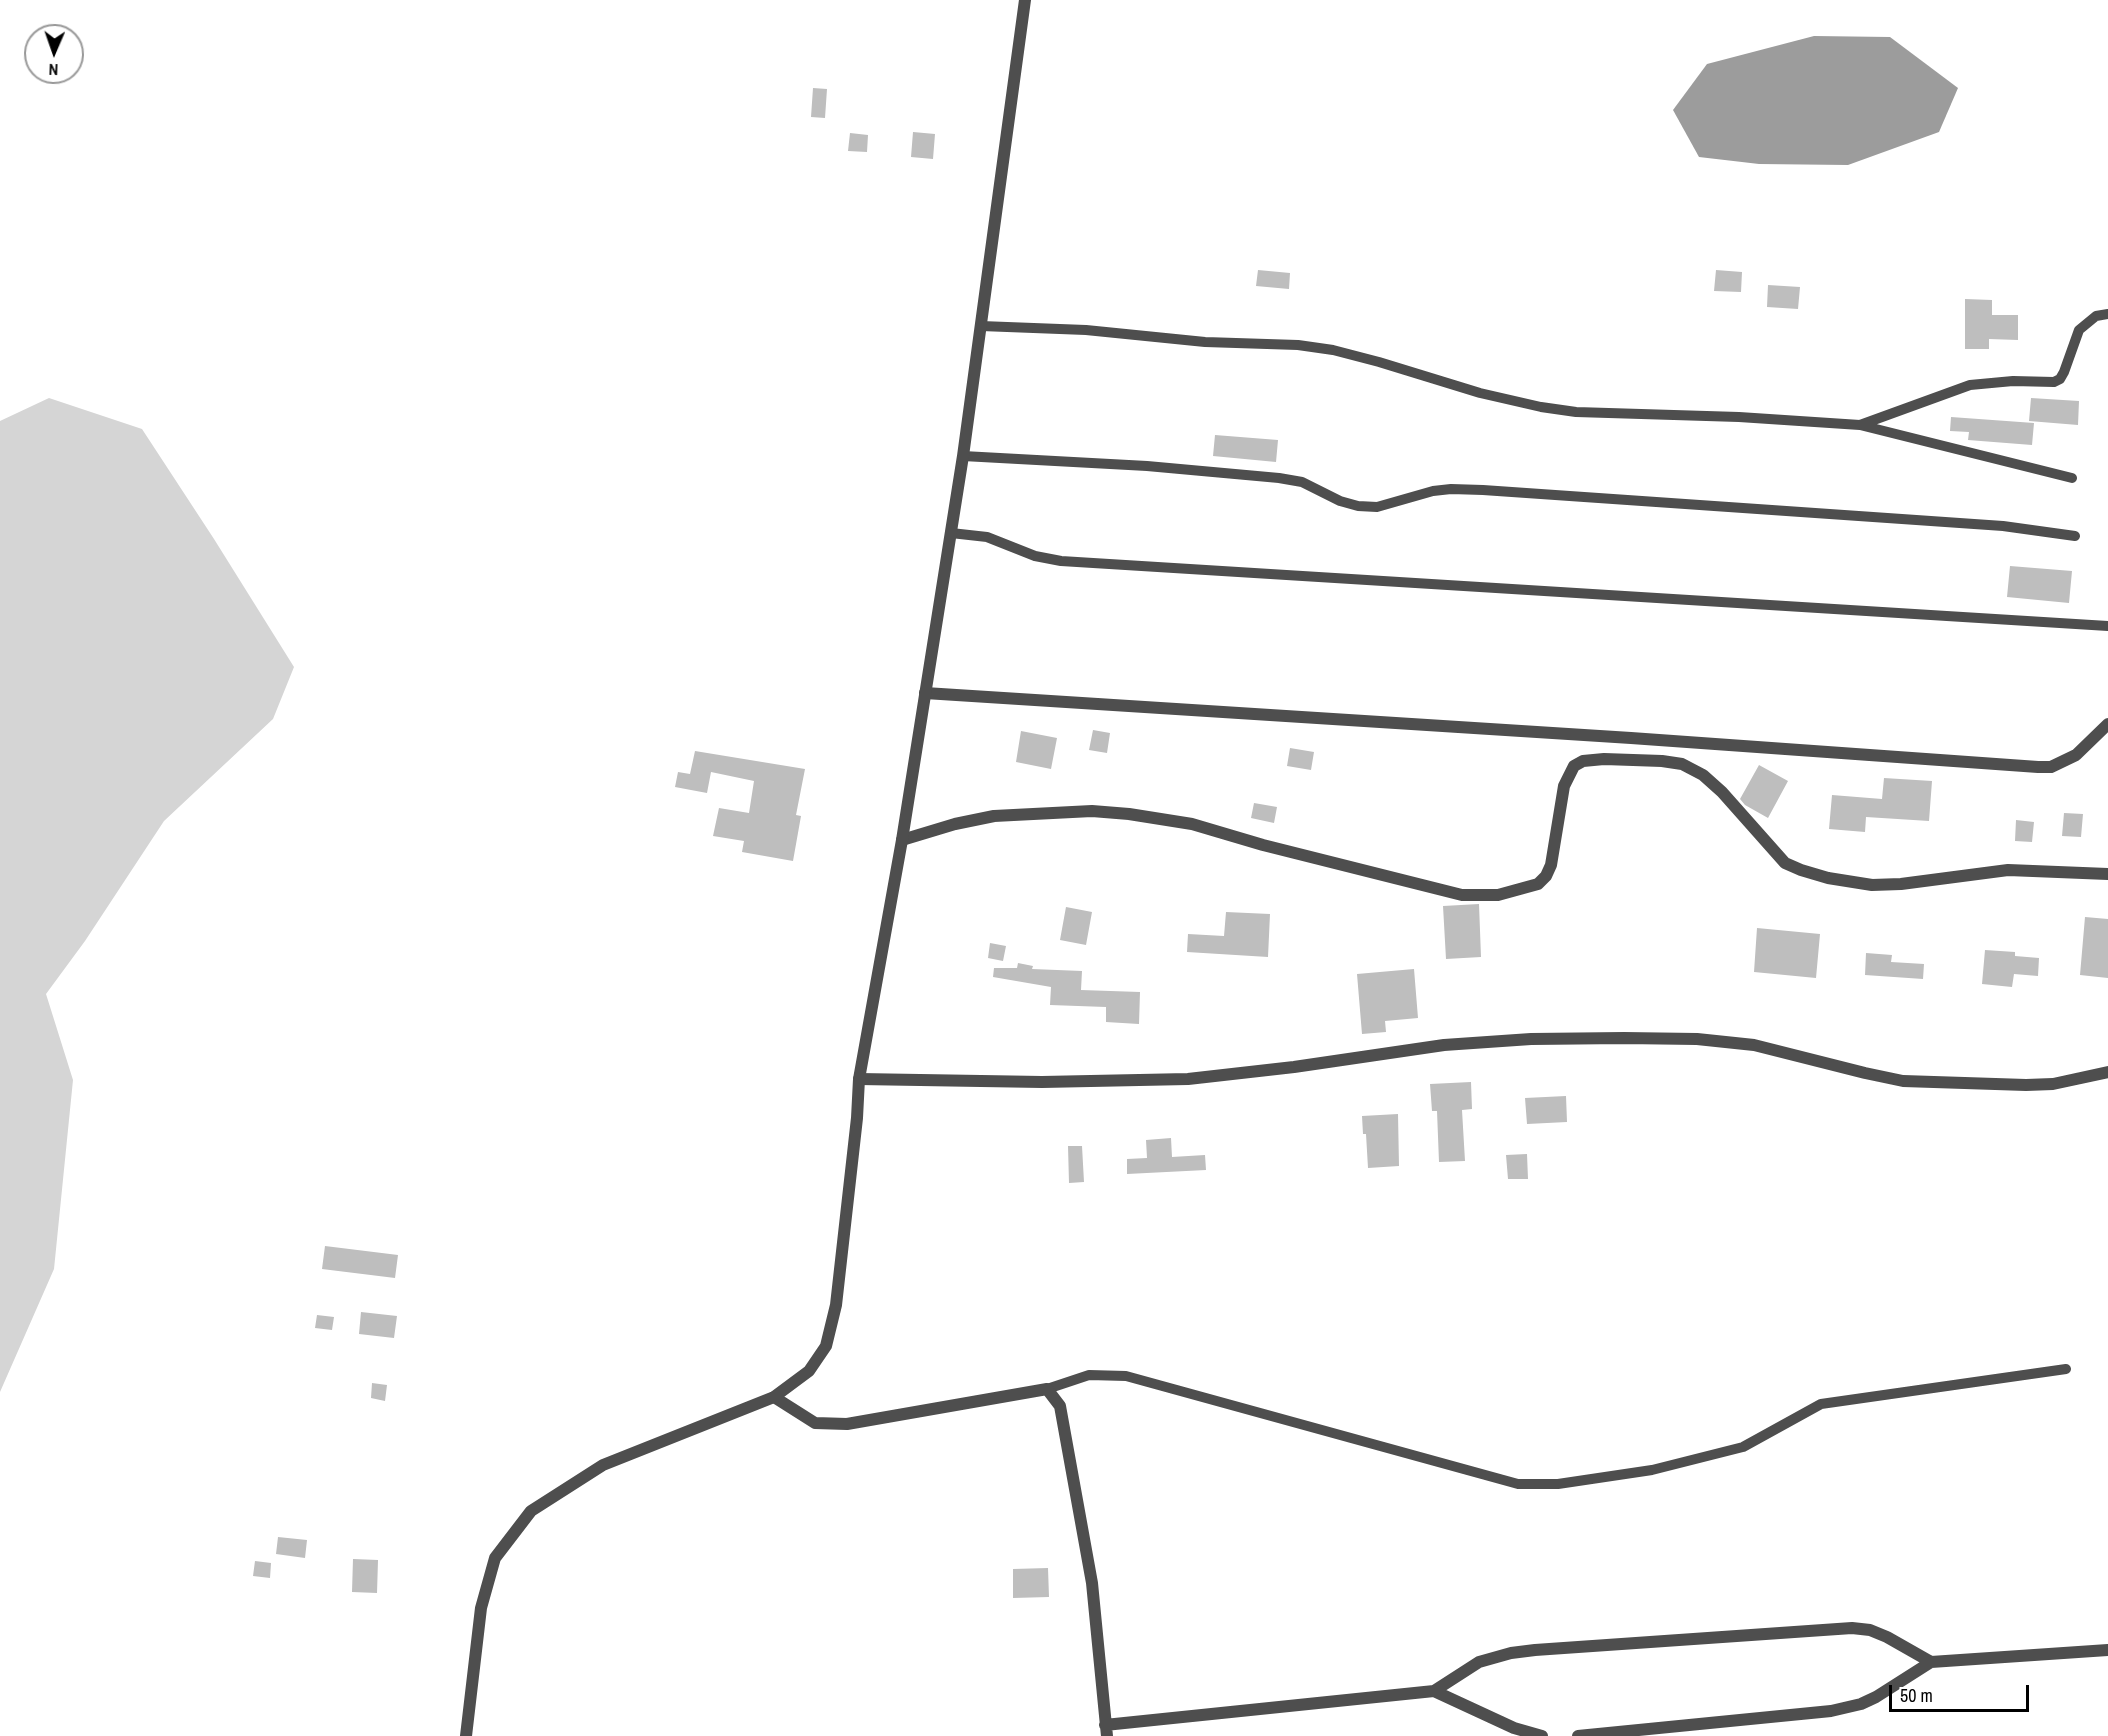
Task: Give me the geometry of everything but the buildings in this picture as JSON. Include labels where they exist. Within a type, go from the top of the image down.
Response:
[{"type":"street","points":[[466,1736],[481,1608],[495,1558],[531,1511],[603,1465],[774,1397],[809,1371],[826,1346],[837,1294],[857,1118],[859,1079],[902,840],[963,456],[1025,0]]},
{"type":"street","points":[[925,693],[1631,738],[2038,767],[2051,767],[2076,755],[2108,724]]},
{"type":"street","points":[[902,840],[955,824],[994,816],[1092,811],[1129,814],[1192,824],[1364,871],[1462,894],[1498,895],[1538,884],[1546,876],[1551,865],[1564,786],[1574,766],[1583,761],[1604,759],[1662,760],[1682,764],[1703,775],[1722,792],[1785,863],[1827,878],[1872,885],[1901,884],[2008,870],[2108,874]]},
{"type":"street","points":[[859,1079],[1042,1082],[1188,1079],[1294,1067],[1444,1045],[1531,1039],[1624,1038],[1697,1039],[1754,1045],[1903,1081],[2035,1085],[2062,1083],[2108,1072]]},
{"type":"street","points":[[774,1397],[815,1423],[847,1424],[1047,1389],[1060,1406],[1092,1583],[1106,1731],[1434,1691],[1479,1662],[1511,1653],[1852,1628],[1870,1630],[1887,1637],[1931,1662]]},
{"type":"street","points":[[1578,1736],[1831,1711],[1861,1704],[1876,1697],[1931,1662],[2108,1650]]},
{"type":"street","points":[[1434,1691],[1514,1728],[1542,1736]]},
{"type":"lane","points":[[1860,425],[1970,385],[2013,381],[2054,382],[2060,379],[2064,372],[2079,330],[2096,316],[2108,314]]},
{"type":"lane","points":[[981,326],[1086,330],[1205,342],[1298,345],[1333,350],[1480,393],[1541,407],[1576,412],[1739,417],[1860,425],[2072,478]]},
{"type":"lane","points":[[963,456],[1148,466],[1279,478],[1302,482],[1340,501],[1358,506],[1386,505],[1433,491],[1484,490],[2003,526],[2075,536]]},
{"type":"lane","points":[[951,533],[987,537],[1035,556],[1061,561],[2108,626]]},
{"type":"lane","points":[[1047,1389],[1089,1375],[1126,1376],[1518,1484],[1558,1484],[1652,1470],[1743,1447],[1821,1404],[2066,1369]]},
{"type":"shaded area","points":[[1814,36],[1890,37],[1958,88],[1939,132],[1848,165],[1759,164],[1699,157],[1673,110],[1707,64]]},
{"type":"shaded area","points":[[49,398],[142,429],[294,667],[273,719],[164,821],[85,941],[46,994],[73,1080],[54,1269],[0,1392],[0,421]]}]
